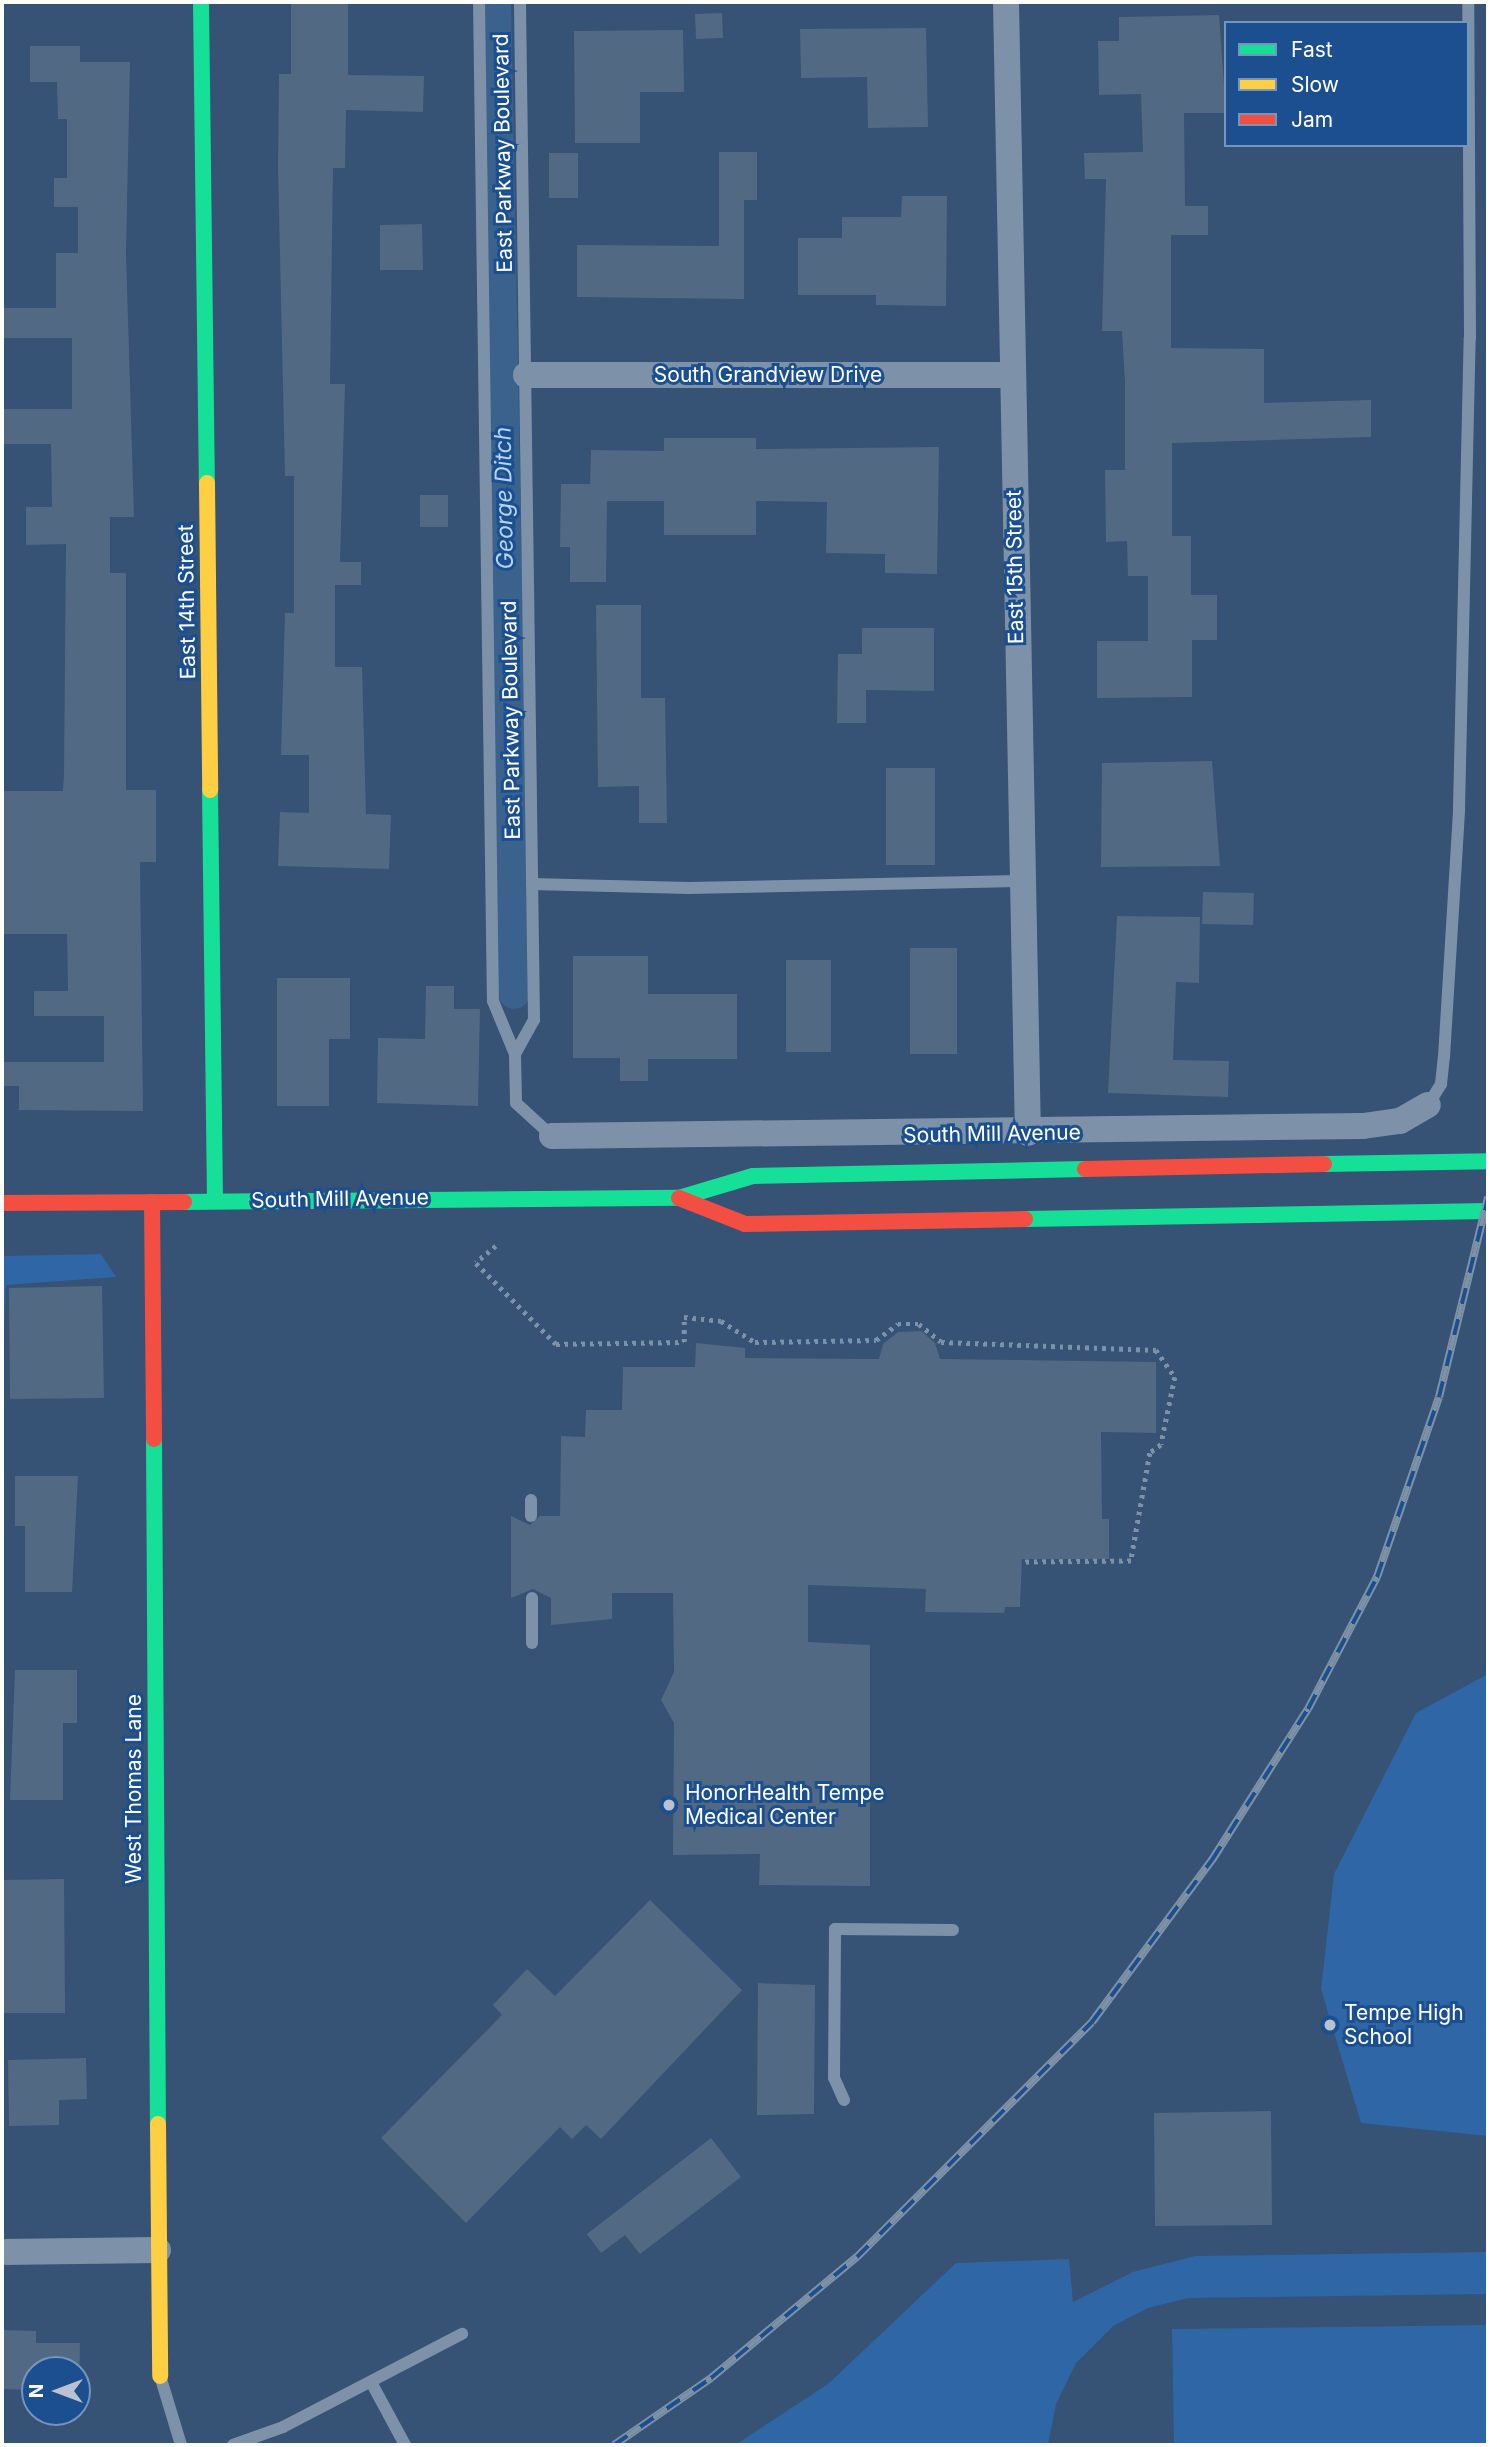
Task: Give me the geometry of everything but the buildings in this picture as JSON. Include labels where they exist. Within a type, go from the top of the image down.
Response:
[{"type":"street","name":"East 14th Street","points":[[201,2],[215,1202]]},
{"type":"street","name":"East 15th Street","points":[[1006,2],[1011,375],[1028,1133]]},
{"type":"street","name":"South Grandview Drive","points":[[526,375],[1011,375]]},
{"type":"street","name":"South Mill Avenue","points":[[552,1136],[1028,1133],[1363,1126],[1400,1121],[1428,1105]]},
{"type":"street","name":"South Mill Avenue","points":[[2,1203],[678,1198],[752,1176],[1488,1161]]},
{"type":"street","name":"South Mill Avenue","points":[[678,1198],[745,1224],[1488,1211]]},
{"type":"street","name":"West Thomas Lane","points":[[152,1202],[160,2376]]},
{"type":"street","points":[[2,2252],[158,2250]]},
{"type":"lane","name":"East Parkway Boulevard","points":[[478,2],[493,1001],[515,1054],[516,1103],[552,1136]]},
{"type":"lane","name":"East Parkway Boulevard","points":[[515,1054],[534,1020],[520,2]]},
{"type":"lane","points":[[1468,2],[1468,21]]},
{"type":"lane","points":[[1428,1105],[1441,1084],[1444,1057],[1459,809],[1471,338],[1469,114]]},
{"type":"lane","points":[[532,884],[688,888],[1022,881]]},
{"type":"lane","points":[[531,1500],[531,1516]]},
{"type":"lane","points":[[532,1598],[532,1643]]},
{"type":"lane","points":[[844,2100],[834,2078],[835,1929],[953,1930]]},
{"type":"lane","points":[[233,2445],[371,2382],[461,2334]]},
{"type":"lane","points":[[160,2376],[181,2445]]},
{"type":"lane","points":[[371,2382],[405,2445]]},
{"type":"path","points":[[496,1247],[476,1263],[556,1344],[684,1342],[684,1317],[721,1321],[755,1342],[876,1340],[898,1324],[919,1324],[941,1342],[1156,1350],[1175,1377],[1161,1445],[1150,1453],[1131,1561],[1025,1562]]},
{"type":"shaded area","points":[[101,1254],[116,1277],[6,1285],[2,1368],[2,1256]]},
{"type":"shaded area","points":[[1488,1674],[1488,2136],[1361,2123],[1321,1989],[1334,1874],[1416,1713]]},
{"type":"shaded area","points":[[1488,2252],[1488,2294],[1188,2298],[1148,2308],[1113,2326],[1076,2363],[1056,2404],[1048,2445],[735,2445],[828,2384],[956,2263],[1069,2259],[1073,2302],[1133,2272],[1195,2256]]},
{"type":"shaded area","points":[[1488,2325],[1488,2445],[1174,2445],[1172,2329]]},
{"type":"waterway","name":"George Ditch","points":[[495,2],[514,993]]},
{"type":"railway","points":[[614,2445],[711,2378],[857,2257],[1092,2022],[1212,1860],[1308,1709],[1377,1577],[1439,1397],[1488,1197]]},
{"type":"traffic: fast","points":[[201,2],[207,483]]},
{"type":"traffic: fast","points":[[210,790],[215,1201]]},
{"type":"traffic: fast","points":[[1324,1164],[1488,1161]]},
{"type":"traffic: fast","points":[[184,1202],[679,1198],[753,1176],[1085,1169]]},
{"type":"traffic: fast","points":[[1025,1219],[1488,1211]]},
{"type":"traffic: fast","points":[[154,1439],[158,2124]]},
{"type":"traffic: slow","points":[[207,483],[210,790]]},
{"type":"traffic: slow","points":[[158,2124],[160,2376]]},
{"type":"traffic: jam","points":[[1085,1169],[1324,1164]]},
{"type":"traffic: jam","points":[[679,1198],[745,1224],[1025,1219]]},
{"type":"traffic: jam","points":[[152,1202],[154,1439]]},
{"type":"traffic: jam","points":[[2,1203],[184,1202]]},
{"type":"place","name":"HonorHealth Tempe Medical Center","points":[[669,1805]]},
{"type":"place","name":"Tempe High School","points":[[1330,2025]]}]
